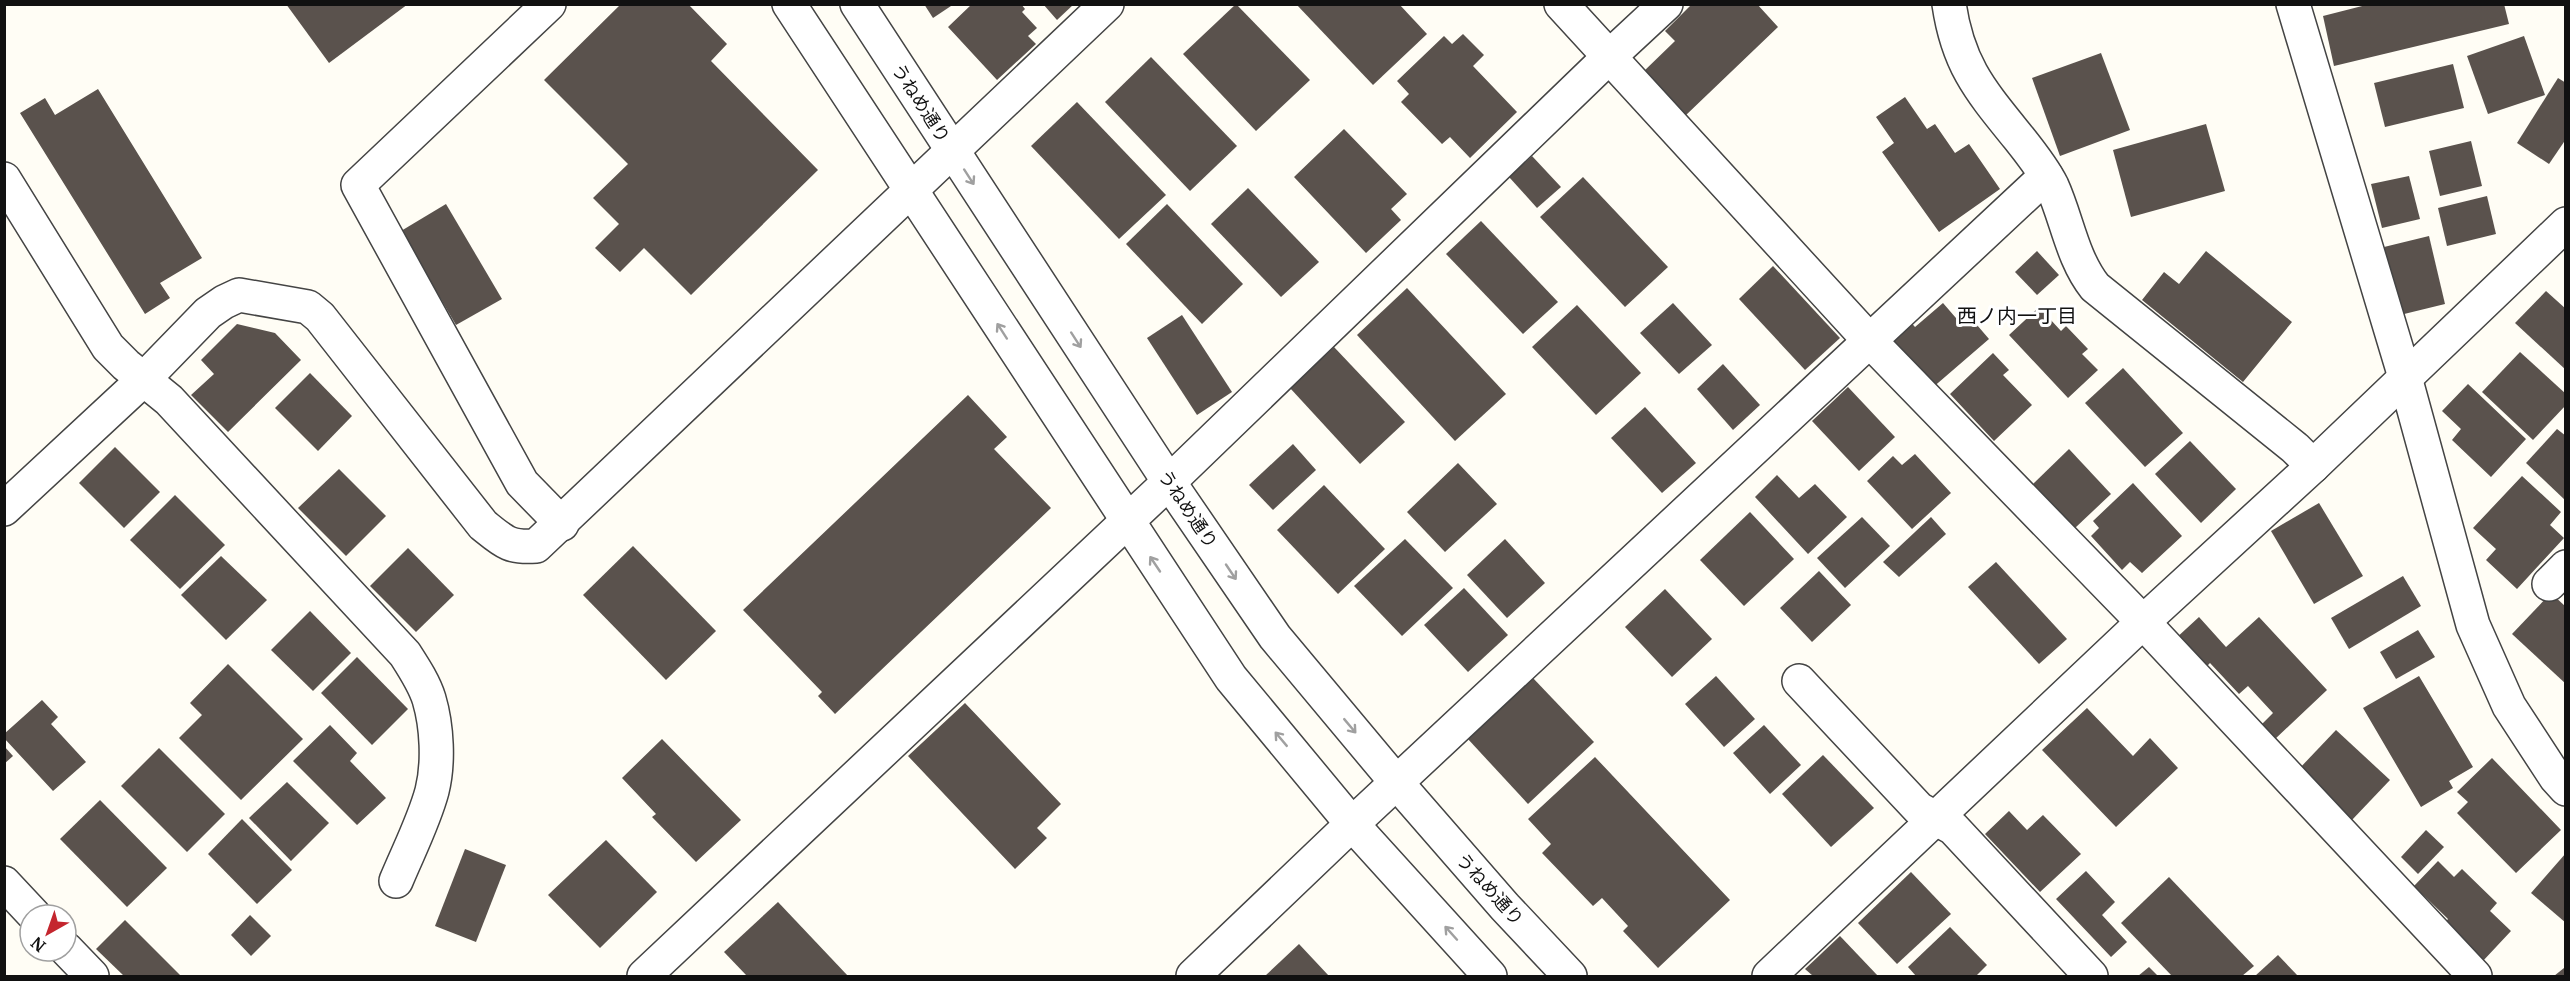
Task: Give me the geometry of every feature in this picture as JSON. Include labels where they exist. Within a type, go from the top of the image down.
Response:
[{"type":"street","points":[[549,4],[358,185],[522,483],[562,524]]},
{"type":"street","points":[[789,4],[1231,678],[1352,824],[1490,976]]},
{"type":"street","name":"うねめ通り","points":[[857,4],[1169,482],[1275,637],[1397,783],[1505,907],[1570,976]]},
{"type":"street","points":[[4,509],[143,380],[208,313],[239,295],[308,307],[320,317],[483,525],[501,540],[517,548],[536,546],[562,524],[951,150],[1107,4]]},
{"type":"street","points":[[1561,4],[1869,340],[2143,622],[2475,976]]},
{"type":"street","points":[[644,976],[1127,522],[1666,4]]},
{"type":"street","points":[[1949,4],[1953,28],[1963,60],[1984,94],[2046,176],[2081,265],[2095,287],[2295,448],[2313,466]]},
{"type":"street","points":[[2293,4],[2405,377],[2473,625],[2509,706],[2565,789]]},
{"type":"street","points":[[1193,976],[1352,824],[2046,176]]},
{"type":"street","points":[[4,179],[108,347],[143,380],[169,400],[405,654],[419,676],[429,699],[433,723],[435,770],[431,792],[396,881]]},
{"type":"street","points":[[1769,976],[2143,622],[2563,232]]},
{"type":"street","points":[[1799,681],[1919,809],[1953,828],[2091,976]]},
{"type":"street","points":[[4,883],[23,903]]},
{"type":"street","points":[[78,961],[92,976]]},
{"type":"building","points":[[286,4],[408,4],[329,63]]},
{"type":"building","points":[[621,4],[688,4],[727,44],[711,61],[818,170],[691,295],[644,248],[620,272],[595,248],[619,224],[593,198],[628,164],[544,80]]},
{"type":"building","points":[[924,4],[954,4],[933,18]]},
{"type":"building","points":[[972,4],[1021,4],[1025,9],[1022,12],[1037,28],[1028,36],[1036,44],[997,80],[948,27]]},
{"type":"building","points":[[1043,4],[1074,4],[1057,20]]},
{"type":"building","points":[[1236,4],[1310,80],[1256,131],[1183,54]]},
{"type":"building","points":[[1296,4],[1399,4],[1427,34],[1373,85]]},
{"type":"building","points":[[1692,4],[1757,4],[1778,27],[1685,116],[1642,73],[1675,41],[1665,31]]},
{"type":"building","points":[[2370,4],[2504,4],[2509,24],[2334,66],[2323,16]]},
{"type":"building","points":[[1463,34],[1484,55],[1473,66],[1517,112],[1470,158],[1450,137],[1442,144],[1401,102],[1409,94],[1397,81],[1444,36],[1452,44]]},
{"type":"building","points":[[2524,36],[2545,95],[2488,114],[2467,56]]},
{"type":"building","points":[[2101,53],[2130,130],[2060,156],[2032,78]]},
{"type":"building","points":[[1151,57],[1237,146],[1190,191],[1105,102]]},
{"type":"building","points":[[2453,64],[2464,108],[2385,127],[2374,83]]},
{"type":"building","points":[[2558,78],[2566,83],[2566,139],[2549,164],[2517,143]]},
{"type":"building","points":[[98,89],[202,258],[160,283],[170,298],[145,314],[20,113],[45,98],[55,115]]},
{"type":"building","points":[[1905,97],[1927,129],[1935,124],[1955,153],[1969,144],[2000,189],[1939,232],[1882,152],[1894,143],[1876,117]]},
{"type":"building","points":[[1077,102],[1166,195],[1119,239],[1031,146]]},
{"type":"building","points":[[2206,124],[2225,191],[2131,217],[2113,150]]},
{"type":"building","points":[[1344,129],[1407,194],[1391,209],[1401,220],[1366,253],[1294,177]]},
{"type":"building","points":[[2471,141],[2482,186],[2440,196],[2429,151]]},
{"type":"building","points":[[1532,156],[1561,187],[1537,208],[1509,177]]},
{"type":"building","points":[[2409,176],[2420,219],[2382,228],[2371,184]]},
{"type":"building","points":[[1583,177],[1668,267],[1625,307],[1540,217]]},
{"type":"building","points":[[1248,188],[1319,262],[1281,297],[1211,224]]},
{"type":"building","points":[[2487,196],[2496,234],[2447,246],[2438,208]]},
{"type":"building","points":[[446,204],[502,299],[456,325],[401,231]]},
{"type":"building","points":[[1167,204],[1243,284],[1202,324],[1126,244]]},
{"type":"building","points":[[1481,221],[1558,302],[1523,334],[1446,254]]},
{"type":"building","points":[[2429,236],[2445,304],[2400,315],[2384,247]]},
{"type":"building","points":[[2037,251],[2059,275],[2037,295],[2015,272]]},
{"type":"building","points":[[2206,251],[2292,322],[2243,382],[2142,300],[2164,272],[2179,284]]},
{"type":"building","points":[[1773,266],[1840,338],[1805,370],[1739,299]]},
{"type":"building","points":[[1407,288],[1506,394],[1455,441],[1357,335]]},
{"type":"building","points":[[2546,291],[2566,309],[2566,370],[2515,323]]},
{"type":"building","points":[[1673,303],[1712,345],[1679,374],[1640,333]]},
{"type":"building","points":[[1943,303],[1962,325],[1971,318],[1989,339],[1931,389],[1887,337],[1908,319],[1915,327]]},
{"type":"building","points":[[1577,305],[1641,373],[1596,415],[1532,347]]},
{"type":"building","points":[[2039,307],[2061,331],[2066,326],[2088,349],[2082,354],[2098,370],[2068,398],[2009,335]]},
{"type":"building","points":[[1182,315],[1232,392],[1197,415],[1147,338]]},
{"type":"building","points":[[237,324],[275,333],[301,360],[228,432],[191,395],[214,374],[201,360]]},
{"type":"building","points":[[1334,347],[1405,422],[1360,464],[1290,388]]},
{"type":"building","points":[[2520,352],[2566,394],[2566,405],[2533,440],[2482,392]]},
{"type":"building","points":[[1993,353],[2009,370],[2003,375],[2032,405],[1994,441],[1950,394]]},
{"type":"building","points":[[1723,364],[1760,405],[1733,430],[1697,389]]},
{"type":"building","points":[[2123,368],[2183,433],[2145,467],[2085,403]]},
{"type":"building","points":[[310,373],[352,416],[318,451],[275,408]]},
{"type":"building","points":[[2468,384],[2526,439],[2491,477],[2452,440],[2461,429],[2442,411]]},
{"type":"building","points":[[1848,387],[1895,437],[1859,471],[1812,421]]},
{"type":"building","points":[[968,395],[1007,437],[994,449],[1051,508],[835,714],[818,696],[822,692],[743,610]]},
{"type":"building","points":[[1645,407],[1696,463],[1662,493],[1611,438]]},
{"type":"building","points":[[2557,429],[2566,436],[2566,501],[2526,463]]},
{"type":"building","points":[[2190,441],[2236,489],[2201,523],[2155,474]]},
{"type":"building","points":[[1293,444],[1316,470],[1273,510],[1249,485]]},
{"type":"building","points":[[115,447],[160,492],[124,528],[79,483]]},
{"type":"building","points":[[2069,449],[2111,494],[2075,528],[2033,484]]},
{"type":"building","points":[[1915,454],[1951,493],[1912,529],[1867,481],[1893,456],[1902,465]]},
{"type":"building","points":[[1458,463],[1497,504],[1445,552],[1407,512]]},
{"type":"building","points":[[339,469],[386,516],[346,556],[298,508]]},
{"type":"building","points":[[1777,475],[1799,498],[1815,484],[1847,517],[1808,554],[1755,497]]},
{"type":"building","points":[[2522,476],[2561,512],[2550,525],[2564,538],[2517,589],[2486,560],[2496,549],[2473,528]]},
{"type":"building","points":[[2133,483],[2182,536],[2142,573],[2130,562],[2122,570],[2091,536],[2099,528],[2093,521]]},
{"type":"building","points":[[1324,485],[1385,549],[1338,594],[1277,530]]},
{"type":"building","points":[[175,495],[225,545],[180,589],[130,540]]},
{"type":"building","points":[[2319,503],[2363,576],[2314,604],[2271,531]]},
{"type":"building","points":[[1750,512],[1794,559],[1744,606],[1700,560]]},
{"type":"building","points":[[1862,517],[1890,546],[1845,588],[1817,558]]},
{"type":"building","points":[[1931,517],[1946,534],[1899,577],[1883,562]]},
{"type":"building","points":[[1405,539],[1453,588],[1402,636],[1354,586]]},
{"type":"building","points":[[1505,539],[1545,583],[1507,618],[1467,575]]},
{"type":"building","points":[[633,546],[716,631],[666,680],[583,595]]},
{"type":"building","points":[[408,548],[454,595],[416,632],[370,586]]},
{"type":"building","points":[[221,556],[267,600],[226,640],[181,595]]},
{"type":"building","points":[[1996,562],[2067,639],[2039,664],[1968,587]]},
{"type":"building","points":[[1819,571],[1851,605],[1812,642],[1780,608]]},
{"type":"building","points":[[2403,576],[2421,606],[2349,649],[2331,618]]},
{"type":"building","points":[[1464,588],[1508,635],[1468,672],[1424,625]]},
{"type":"building","points":[[1665,589],[1712,639],[1672,677],[1625,627]]},
{"type":"building","points":[[2551,593],[2566,607],[2566,684],[2512,634]]},
{"type":"building","points":[[310,611],[351,653],[313,691],[271,650]]},
{"type":"building","points":[[2199,617],[2226,647],[2259,617],[2327,690],[2274,740],[2260,726],[2273,713],[2248,686],[2239,694],[2210,663],[2203,670],[2174,640]]},
{"type":"building","points":[[2418,630],[2435,657],[2396,679],[2380,652]]},
{"type":"building","points":[[357,657],[408,709],[372,745],[321,693]]},
{"type":"building","points":[[228,664],[303,739],[241,800],[179,738],[202,715],[190,703]]},
{"type":"building","points":[[1716,676],[1755,719],[1724,747],[1685,704]]},
{"type":"building","points":[[2419,676],[2473,767],[2449,781],[2453,788],[2421,807],[2363,708]]},
{"type":"building","points":[[1532,677],[1594,742],[1528,804],[1467,738]]},
{"type":"building","points":[[42,700],[58,717],[51,724],[86,762],[53,791],[4,738],[4,734]]},
{"type":"building","points":[[965,703],[1061,804],[1037,828],[1047,838],[1015,869],[908,756]]},
{"type":"building","points":[[2087,708],[2133,756],[2150,738],[2178,768],[2116,827],[2042,750]]},
{"type":"building","points":[[330,725],[357,753],[350,761],[386,798],[357,825],[293,761]]},
{"type":"building","points":[[1764,725],[1801,765],[1770,794],[1733,753]]},
{"type":"building","points":[[2336,730],[2390,780],[2351,821],[2298,770]]},
{"type":"building","points":[[662,739],[741,820],[696,862],[652,817],[656,814],[622,778]]},
{"type":"building","points":[[4,746],[13,756],[4,764]]},
{"type":"building","points":[[159,748],[225,814],[187,852],[121,786]]},
{"type":"building","points":[[1823,755],[1874,808],[1831,847],[1782,794]]},
{"type":"building","points":[[1595,757],[1730,900],[1658,968],[1623,931],[1628,926],[1602,898],[1593,906],[1542,853],[1551,844],[1528,819]]},
{"type":"building","points":[[2492,758],[2561,830],[2516,873],[2457,813],[2468,802],[2457,792]]},
{"type":"building","points":[[287,782],[329,823],[291,861],[249,818]]},
{"type":"building","points":[[100,800],[167,868],[127,907],[60,839]]},
{"type":"building","points":[[2009,811],[2027,830],[2043,815],[2081,854],[2040,892],[1985,834]]},
{"type":"building","points":[[242,819],[292,870],[257,904],[208,854]]},
{"type":"building","points":[[2426,830],[2444,847],[2418,874],[2401,857]]},
{"type":"building","points":[[606,840],[657,892],[600,948],[548,895]]},
{"type":"building","points":[[465,849],[506,865],[476,942],[435,926]]},
{"type":"building","points":[[2566,853],[2566,923],[2531,893]]},
{"type":"building","points":[[2438,861],[2454,877],[2462,869],[2497,903],[2490,911],[2511,931],[2482,962],[2443,925],[2448,919],[2414,886]]},
{"type":"building","points":[[2086,871],[2115,902],[2102,915],[2127,942],[2111,957],[2056,899]]},
{"type":"building","points":[[1911,872],[1951,914],[1897,964],[1858,923]]},
{"type":"building","points":[[2169,877],[2254,966],[2242,976],[2172,976],[2121,923]]},
{"type":"building","points":[[778,902],[848,976],[747,976],[724,952]]},
{"type":"building","points":[[250,915],[271,936],[251,956],[231,935]]},
{"type":"building","points":[[125,920],[181,976],[124,976],[96,949]]},
{"type":"building","points":[[1950,927],[1987,965],[1976,976],[1916,976],[1908,967]]},
{"type":"building","points":[[1840,936],[1878,976],[1813,976],[1805,969]]},
{"type":"building","points":[[1299,944],[1329,976],[1265,976]]},
{"type":"building","points":[[2278,955],[2298,976],[2255,976]]},
{"type":"building","points":[[2149,967],[2158,976],[2138,976]]},
{"type":"building","points":[[2564,968],[2566,976],[2554,976]]},
{"type":"district","name":"西ノ内一丁目","points":[[2017,315]]}]
